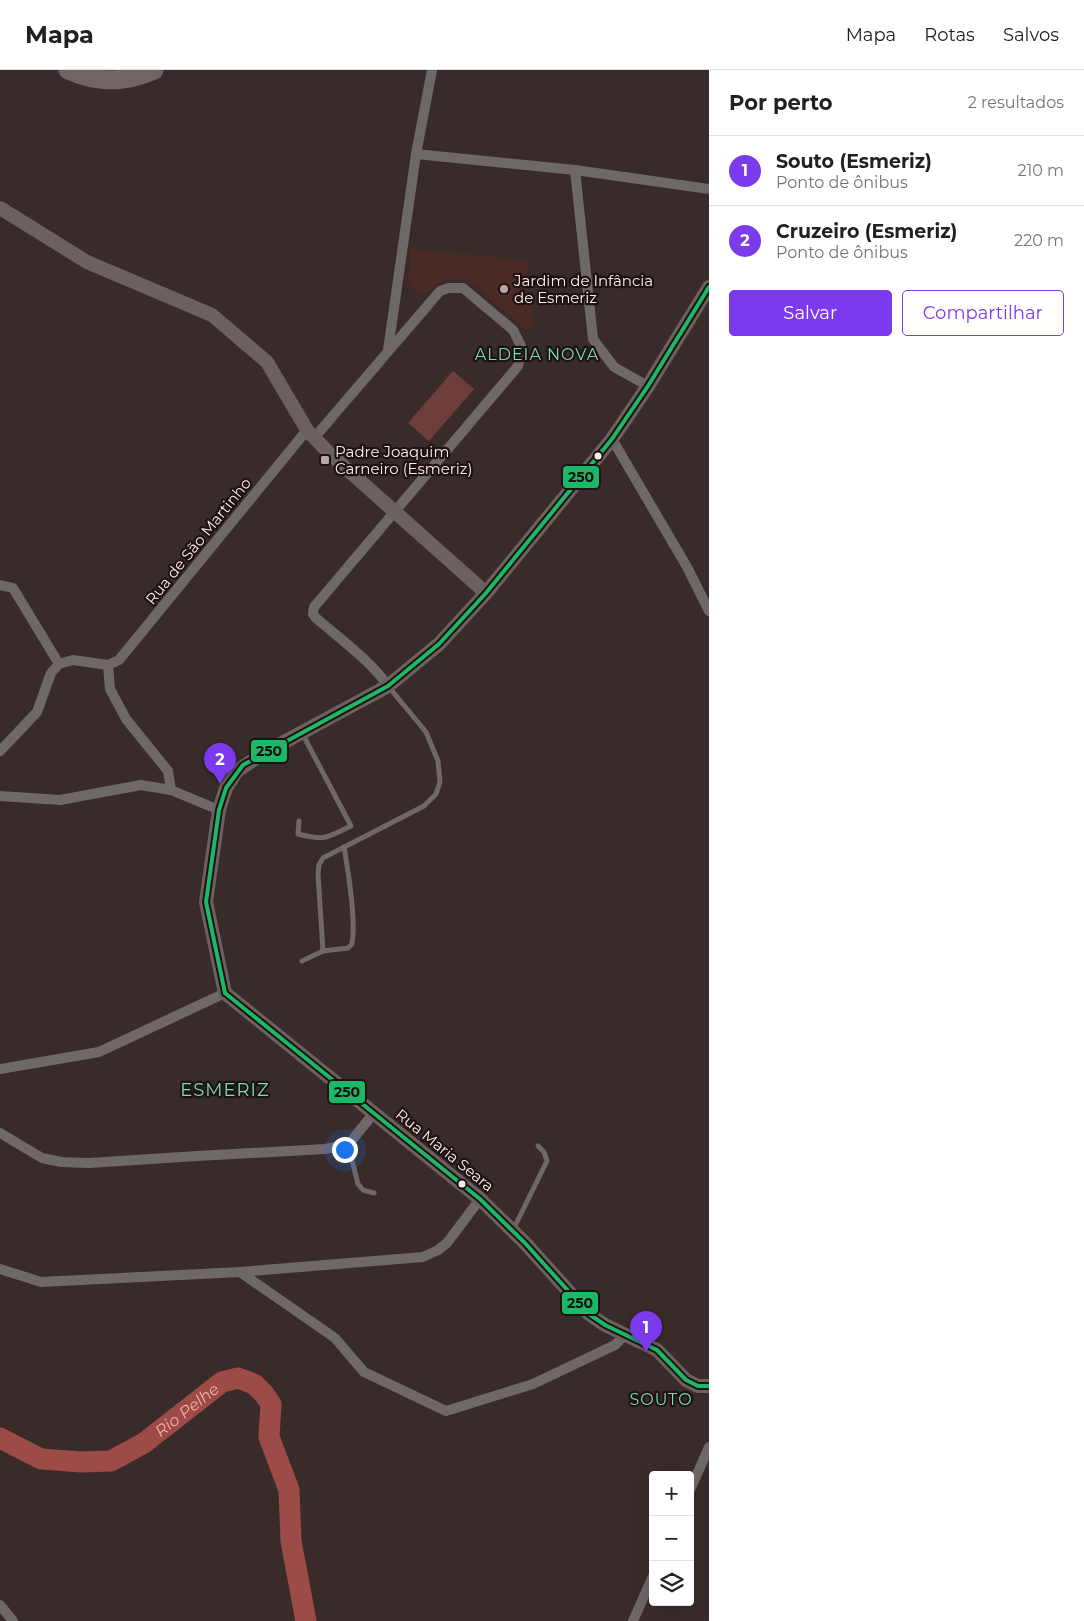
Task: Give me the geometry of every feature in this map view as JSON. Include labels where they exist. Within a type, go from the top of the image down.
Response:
[{"type":"highway","points":[[68,70],[82,76],[109,80],[133,77],[154,70]]},
{"type":"street","points":[[388,351],[416,154],[432,70]]},
{"type":"street","points":[[416,154],[575,170],[709,189]]},
{"type":"street","points":[[575,170],[593,339],[614,367],[648,386]]},
{"type":"street","points":[[0,208],[87,262],[212,315],[267,362],[311,434],[330,454],[486,593]]},
{"type":"street","points":[[0,1068],[99,1052],[224,993],[206,902],[219,810],[226,788],[232,778],[244,765],[388,686],[439,644],[486,593],[612,438],[648,386],[709,287]]},
{"type":"street","name":"Rua de São Martinho","points":[[108,665],[120,660],[311,434],[388,351],[440,291],[449,288],[463,288],[513,330],[522,348],[518,366],[313,610],[316,618],[363,659],[384,679],[388,686]]},
{"type":"street","points":[[612,438],[687,568],[709,611]]},
{"type":"street","points":[[0,585],[13,588],[59,664]]},
{"type":"street","points":[[0,751],[37,712],[51,673],[59,664],[73,660],[108,665],[110,689],[126,719],[168,771],[171,790]]},
{"type":"street","points":[[0,796],[60,800],[141,785],[171,790],[219,810]]},
{"type":"street","name":"Rua Maria Seara","points":[[224,993],[480,1199],[512,1230],[589,1314],[605,1325],[657,1350],[686,1380],[698,1386],[709,1386]]},
{"type":"street","points":[[0,1133],[22,1148],[42,1158],[61,1162],[90,1164],[325,1149],[348,1145],[374,1113]]},
{"type":"street","points":[[0,1269],[41,1282],[240,1272],[423,1257],[438,1250],[447,1242],[480,1199]]},
{"type":"street","points":[[240,1272],[336,1338],[364,1372],[446,1411],[534,1384],[615,1345],[625,1335]]},
{"type":"street","points":[[694,1481],[709,1447]]},
{"type":"street","points":[[633,1621],[649,1585]]},
{"type":"street","points":[[0,1604],[13,1621]]},
{"type":"lane","points":[[323,951],[318,874],[319,865],[323,858],[424,806],[436,794],[440,782],[438,760],[426,732],[388,686]]},
{"type":"lane","points":[[299,821],[298,834],[318,839],[324,839],[351,826],[302,732]]},
{"type":"lane","points":[[302,961],[323,951],[348,948],[352,944],[351,905],[344,847]]},
{"type":"lane","points":[[348,1145],[358,1184],[363,1190],[374,1193]]},
{"type":"lane","points":[[512,1230],[547,1161],[544,1152],[538,1146]]},
{"type":"shaded area","name":"Jardim de Infância de Esmeriz","points":[[410,249],[528,260],[534,329],[526,330],[477,287],[464,279],[444,279],[425,294],[417,293],[408,284]]},
{"type":"shaded area","points":[[453,371],[474,389],[429,441],[408,423]]},
{"type":"waterway","name":"Rio Pelhe","points":[[0,1438],[41,1459],[82,1462],[111,1461],[144,1443],[222,1382],[238,1378],[254,1384],[271,1404],[269,1437],[289,1490],[291,1541],[306,1621]]},
{"type":"transit line","name":"250","points":[[225,993],[206,902],[219,810],[226,788],[243,765],[388,686],[439,644],[486,593],[612,439],[648,386],[709,287]]},
{"type":"transit line","name":"250","points":[[225,993],[480,1199],[525,1243],[589,1314],[605,1325],[657,1350],[686,1380],[698,1386],[709,1386]]},
{"type":"place","name":"Jardim de Infância de Esmeriz","points":[[504,289]]},
{"type":"place","name":"Padre Joaquim Carneiro (Esmeriz)","points":[[325,460]]},
{"type":"place","name":"Cruzeiro (Esmeriz)","points":[[220,784]]},
{"type":"place","name":"Souto (Esmeriz)","points":[[646,1352]]},
{"type":"district","name":"ALDEIA NOVA","points":[[537,354]]},
{"type":"district","name":"ESMERIZ","points":[[225,1090]]},
{"type":"district","name":"SOUTO","points":[[661,1399]]}]
